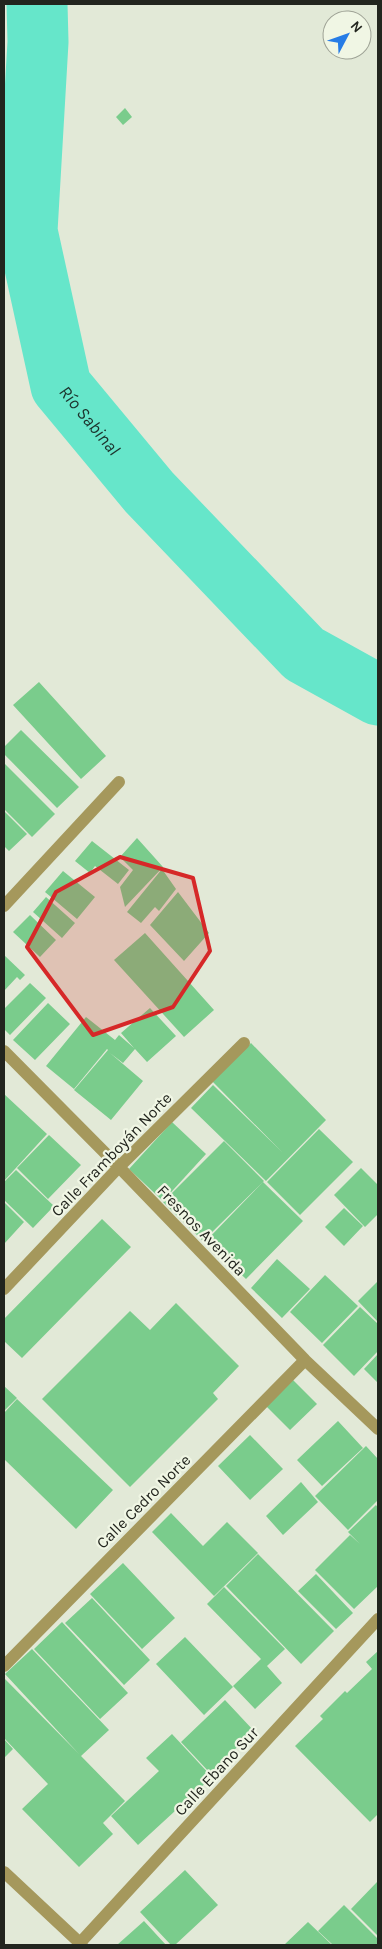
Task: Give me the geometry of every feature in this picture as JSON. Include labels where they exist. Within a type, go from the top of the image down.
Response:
[{"type":"street","points":[[4,906],[119,782]]},
{"type":"street","name":"Calle Framboyán Norte","points":[[4,1289],[119,1167],[244,1042]]},
{"type":"street","name":"Fresnos Avenida","points":[[4,1051],[305,1360],[378,1429]]},
{"type":"street","name":"Calle Cedro Norte","points":[[4,1666],[305,1360]]},
{"type":"street","name":"Calle Ebano Sur","points":[[80,1945],[378,1618]]},
{"type":"street","points":[[4,1872],[80,1945]]},
{"type":"highlighted area","points":[[120,857],[193,878],[210,951],[173,1007],[93,1035],[27,947],[56,892]]},
{"type":"building","points":[[125,108],[132,117],[123,125],[116,117]]},
{"type":"building","points":[[39,682],[106,756],[81,779],[13,705]]},
{"type":"building","points":[[21,730],[79,787],[57,808],[4,754],[4,747]]},
{"type":"building","points":[[4,763],[55,814],[32,837],[4,809]]},
{"type":"building","points":[[4,811],[27,834],[9,851],[4,846]]},
{"type":"building","points":[[137,838],[163,867],[125,907],[120,887],[133,870],[120,857]]},
{"type":"building","points":[[92,841],[129,870],[118,884],[95,866],[90,873],[75,861]]},
{"type":"building","points":[[162,869],[176,889],[159,911],[155,907],[141,923],[127,912]]},
{"type":"building","points":[[63,871],[95,897],[77,919],[45,892]]},
{"type":"building","points":[[178,892],[209,933],[184,961],[150,925]]},
{"type":"building","points":[[46,897],[75,923],[62,938],[33,912]]},
{"type":"building","points":[[30,915],[56,940],[40,957],[13,932]]},
{"type":"building","points":[[145,933],[214,1010],[184,1037],[114,960]]},
{"type":"building","points":[[4,955],[25,975],[20,980],[17,977],[4,991]]},
{"type":"building","points":[[30,983],[46,998],[10,1035],[4,1029],[4,1009]]},
{"type":"building","points":[[48,1003],[70,1024],[35,1060],[13,1040]]},
{"type":"building","points":[[150,1008],[176,1036],[147,1062],[135,1049],[123,1063],[110,1053],[143,1081],[111,1120],[74,1090],[107,1049],[74,1089],[46,1066],[86,1017],[115,1040],[119,1035],[134,1048],[121,1033]]},
{"type":"building","points":[[251,1043],[326,1120],[266,1181],[191,1108],[213,1085],[282,1152],[212,1081]]},
{"type":"building","points":[[4,1094],[47,1134],[4,1181]]},
{"type":"building","points":[[172,1122],[206,1154],[163,1201],[129,1169]]},
{"type":"building","points":[[319,1129],[353,1162],[300,1215],[267,1182]]},
{"type":"building","points":[[49,1135],[81,1165],[48,1199],[17,1168]]},
{"type":"building","points":[[224,1141],[264,1181],[203,1241],[163,1202]]},
{"type":"building","points":[[361,1168],[378,1185],[378,1214],[365,1227],[334,1195]]},
{"type":"building","points":[[16,1170],[54,1206],[33,1228],[4,1200],[4,1182]]},
{"type":"building","points":[[263,1182],[303,1221],[246,1279],[206,1241]]},
{"type":"building","points":[[4,1202],[24,1222],[4,1244]]},
{"type":"building","points":[[344,1208],[363,1226],[344,1246],[325,1227]]},
{"type":"building","points":[[102,1219],[131,1247],[22,1358],[4,1341],[4,1319]]},
{"type":"building","points":[[277,1259],[310,1289],[282,1318],[251,1288]]},
{"type":"building","points":[[325,1275],[358,1306],[322,1343],[290,1312]]},
{"type":"building","points":[[378,1281],[378,1322],[358,1301]]},
{"type":"building","points":[[176,1303],[239,1366],[213,1393],[218,1399],[130,1487],[42,1399],[130,1311],[150,1330]]},
{"type":"building","points":[[360,1307],[378,1324],[378,1351],[354,1376],[323,1345]]},
{"type":"building","points":[[378,1354],[378,1383],[364,1369]]},
{"type":"building","points":[[293,1380],[317,1404],[290,1430],[266,1406]]},
{"type":"building","points":[[4,1386],[17,1398],[4,1411]]},
{"type":"building","points":[[17,1399],[113,1490],[76,1529],[4,1459],[4,1413]]},
{"type":"building","points":[[338,1421],[363,1448],[322,1486],[297,1460]]},
{"type":"building","points":[[250,1435],[283,1469],[250,1500],[218,1466]]},
{"type":"building","points":[[366,1446],[378,1459],[378,1500],[348,1530],[315,1496]]},
{"type":"building","points":[[301,1482],[318,1502],[283,1535],[266,1516]]},
{"type":"building","points":[[376,1505],[378,1508],[378,1586],[354,1609],[315,1570],[350,1535],[360,1544],[348,1532]]},
{"type":"building","points":[[171,1513],[203,1546],[227,1522],[258,1553],[214,1596],[152,1532]]},
{"type":"building","points":[[258,1554],[334,1631],[301,1664],[226,1586]]},
{"type":"building","points":[[123,1563],[175,1618],[142,1649],[90,1594]]},
{"type":"building","points":[[316,1574],[353,1613],[336,1629],[298,1591]]},
{"type":"building","points":[[224,1587],[285,1649],[267,1666],[282,1683],[255,1709],[233,1686],[261,1659],[207,1604]]},
{"type":"building","points":[[92,1598],[150,1660],[124,1685],[65,1623]]},
{"type":"building","points":[[62,1622],[128,1693],[100,1719],[34,1649]]},
{"type":"building","points":[[185,1637],[233,1687],[204,1715],[156,1664]]},
{"type":"building","points":[[32,1649],[109,1730],[81,1756],[125,1801],[103,1823],[113,1834],[79,1867],[22,1809],[48,1784],[4,1738],[5,1679],[79,1754],[5,1674]]},
{"type":"building","points":[[378,1651],[378,1814],[370,1822],[295,1746],[323,1719],[320,1716],[345,1691],[347,1693],[372,1669],[366,1662]]},
{"type":"building","points":[[225,1700],[254,1731],[210,1773],[181,1742]]},
{"type":"building","points":[[172,1734],[212,1777],[138,1845],[111,1816],[159,1771],[146,1758]]},
{"type":"building","points":[[4,1739],[13,1749],[4,1758]]},
{"type":"building","points":[[185,1870],[218,1905],[175,1945],[171,1945],[140,1912]]},
{"type":"building","points":[[377,1882],[378,1884],[378,1936],[351,1909]]},
{"type":"building","points":[[344,1905],[378,1939],[378,1945],[333,1945],[318,1931]]},
{"type":"building","points":[[144,1921],[166,1945],[117,1945]]},
{"type":"building","points":[[308,1922],[332,1945],[284,1945]]},
{"type":"waterway","name":"Río Sabinal","points":[[37,4],[38,42],[27,231],[61,386],[149,492],[304,654],[378,695]]}]
